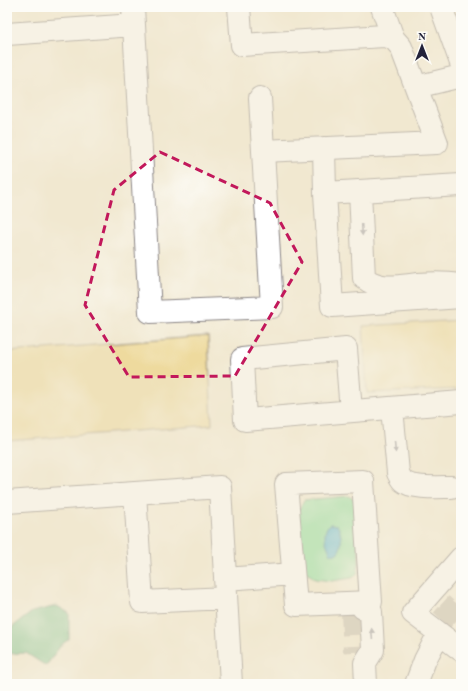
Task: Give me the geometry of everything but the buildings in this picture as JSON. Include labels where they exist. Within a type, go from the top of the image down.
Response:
[{"type":"street","points":[[239,7],[242,45],[384,36],[394,38]]},
{"type":"street","points":[[263,151],[437,143],[401,47],[394,38],[382,7]]},
{"type":"street","points":[[441,7],[461,63]]},
{"type":"street","points":[[7,34],[133,16],[150,312],[272,306],[260,98]]},
{"type":"street","points":[[416,87],[461,76]]},
{"type":"street","points":[[324,148],[332,306],[461,297]]},
{"type":"street","points":[[326,193],[461,185]]},
{"type":"street","points":[[360,191],[364,278],[376,285],[385,287],[419,284],[461,285]]},
{"type":"street","points":[[351,411],[346,349],[242,359],[245,420],[461,402]]},
{"type":"street","points":[[392,408],[398,472],[403,481],[424,487],[451,487]]},
{"type":"street","points":[[359,608],[371,602],[363,481],[286,484],[296,605],[359,608],[371,612],[374,650],[362,666]]},
{"type":"street","points":[[7,502],[220,487],[231,684]]},
{"type":"street","points":[[135,493],[142,602],[226,588],[293,574]]},
{"type":"street","points":[[461,558],[414,613],[438,627],[461,650]]},
{"type":"street","points":[[416,684],[438,627]]},
{"type":"highlighted area","points":[[160,152],[270,203],[302,262],[235,376],[129,377],[85,305],[114,190]]},
{"type":"green space","points":[[349,496],[357,502],[359,563],[357,574],[352,578],[332,581],[315,579],[305,571],[298,511],[304,500]]},
{"type":"green space","points":[[57,606],[69,613],[69,639],[61,645],[46,666],[26,653],[7,654],[7,631],[32,612]]},
{"type":"sand","points":[[461,320],[461,389],[367,393],[363,326]]},
{"type":"sand","points":[[208,336],[212,425],[7,441],[7,352]]},
{"type":"water","points":[[330,524],[337,525],[341,535],[341,547],[336,554],[331,554],[325,538],[327,527]]},
{"type":"tunnel","points":[[442,620],[461,599]]},
{"type":"tunnel","points":[[352,613],[354,652]]}]
